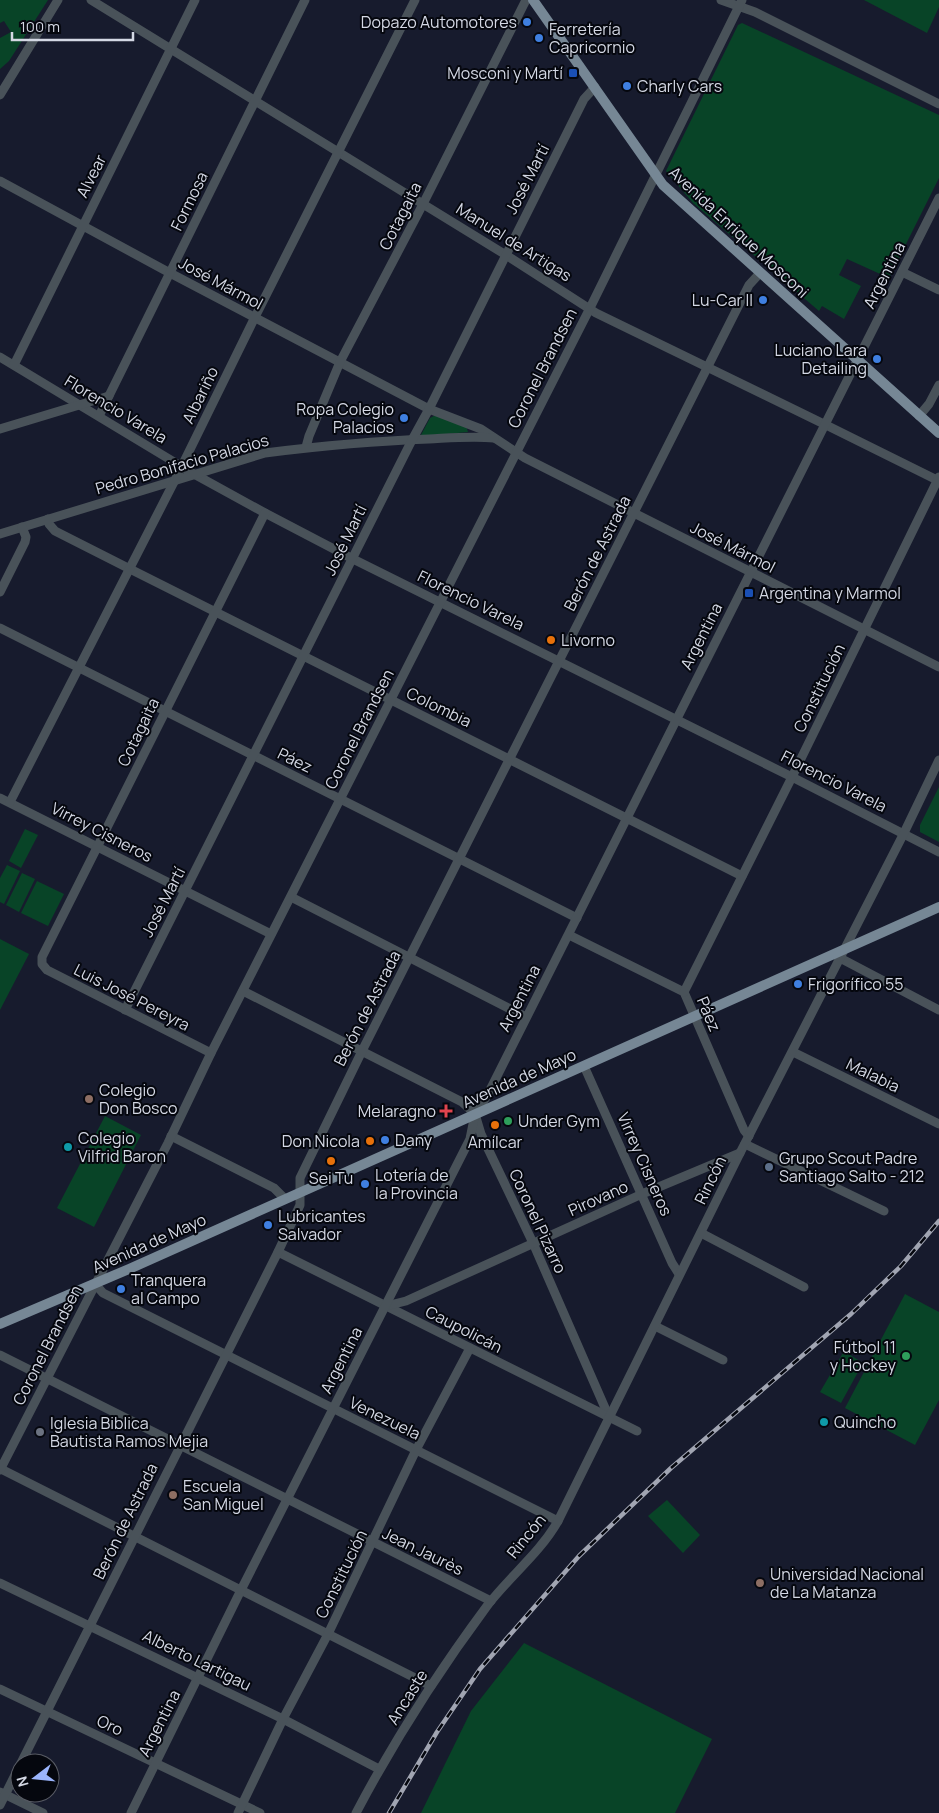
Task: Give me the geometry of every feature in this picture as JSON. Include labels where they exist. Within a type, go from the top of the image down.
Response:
[{"type":"main road","name":"Avenida Enrique Mosconi","points":[[533,0],[596,87],[655,174],[674,196],[939,434]]},
{"type":"main road","name":"Avenida de Mayo","points":[[0,1324],[95,1284],[939,907]]},
{"type":"street","points":[[0,95],[58,0]]},
{"type":"street","name":"Manuel de Artigas","points":[[91,0],[590,308],[708,368],[938,478]]},
{"type":"street","name":"Alvear","points":[[14,365],[195,0]]},
{"type":"street","name":"Formosa","points":[[99,416],[305,0]]},
{"type":"street","name":"Albariño","points":[[10,802],[175,480],[415,0]]},
{"type":"street","name":"Cotagaita","points":[[306,447],[340,362],[423,204],[526,0]]},
{"type":"street","points":[[721,0],[740,3],[939,104]]},
{"type":"street","name":"Coronel Brandsen","points":[[0,1470],[4,1456],[46,1379],[171,1136],[271,934],[590,308],[740,3]]},
{"type":"street","name":"José Martí","points":[[125,1010],[584,99],[596,87]]},
{"type":"street","name":"José Mármol","points":[[0,181],[429,409]]},
{"type":"street","name":"Argentina","points":[[131,1813],[287,1498],[470,1139],[475,1114],[487,1096],[569,935],[939,198]]},
{"type":"street","points":[[902,272],[939,290]]},
{"type":"street","name":"Berón de Astrada","points":[[26,1753],[278,1252],[300,1205],[300,1178],[362,1051],[749,286],[760,274]]},
{"type":"street","points":[[0,369],[2,358]]},
{"type":"street","name":"Florencio Varela","points":[[2,358],[181,467],[265,514],[939,852]]},
{"type":"street","points":[[919,416],[929,404],[939,385]]},
{"type":"street","points":[[0,429],[108,396]]},
{"type":"street","points":[[429,409],[481,429],[516,451]]},
{"type":"street","name":"Pedro Bonifacio Palacios","points":[[0,534],[256,455],[306,447],[412,440],[496,438]]},
{"type":"street","name":"José Mármol","points":[[516,451],[525,458],[633,514],[939,667]]},
{"type":"street","name":"Constitución","points":[[684,992],[792,777],[938,478]]},
{"type":"street","name":"Cotagaita","points":[[42,964],[42,957],[265,514]]},
{"type":"street","name":"Colombia","points":[[48,519],[49,524],[55,531],[742,876]]},
{"type":"street","points":[[0,592],[25,542],[26,537],[22,528]]},
{"type":"street","name":"Páez","points":[[0,628],[576,918]]},
{"type":"street","name":"Rincón","points":[[491,1601],[550,1534],[558,1521],[679,1274],[904,833],[939,760]]},
{"type":"street","name":"Virrey Cisneros","points":[[0,798],[271,934]]},
{"type":"street","points":[[291,897],[526,1017]]},
{"type":"street","name":"Páez","points":[[569,935],[684,992],[747,1140]]},
{"type":"street","points":[[840,958],[939,1010]]},
{"type":"street","name":"Luis José Pereyra","points":[[42,964],[47,970],[211,1053]]},
{"type":"street","points":[[243,991],[462,1102],[475,1114]]},
{"type":"street","name":"Malabia","points":[[793,1052],[939,1124]]},
{"type":"street","name":"Virrey Cisneros","points":[[584,1066],[672,1263],[679,1274]]},
{"type":"street","name":"Coronel Pizarro","points":[[475,1114],[481,1134],[533,1243],[609,1418]]},
{"type":"street","points":[[171,1136],[274,1188],[285,1199]]},
{"type":"street","points":[[747,1140],[884,1211]]},
{"type":"street","name":"Pirovano","points":[[386,1306],[406,1300],[642,1194],[740,1153]]},
{"type":"street","points":[[701,1233],[804,1287]]},
{"type":"street","name":"Caupolicán","points":[[278,1252],[637,1431]]},
{"type":"street","name":"Venezuela","points":[[95,1284],[103,1293],[558,1521]]},
{"type":"street","points":[[655,1326],[723,1360]]},
{"type":"street","name":"Constitución","points":[[238,1813],[283,1718],[328,1634],[373,1543],[416,1450],[470,1348]]},
{"type":"street","name":"Jean Jaurès","points":[[0,1355],[491,1601]]},
{"type":"street","points":[[0,1470],[431,1686]]},
{"type":"street","name":"Alberto Lartigau","points":[[0,1583],[283,1718],[379,1769]]},
{"type":"street","name":"Ancaste","points":[[356,1813],[379,1769],[431,1686],[491,1601]]},
{"type":"street","name":"Oro","points":[[0,1689],[260,1813]]},
{"type":"street","name":"Berón de Astrada","points":[[0,1805],[3,1794],[10,1782]]},
{"type":"street","points":[[3,1794],[43,1813]]},
{"type":"green space","points":[[0,0],[48,0],[9,61],[0,69],[0,38],[11,32],[4,21],[0,23]]},
{"type":"green space","points":[[864,0],[939,0],[939,7],[927,33]]},
{"type":"green space","points":[[742,23],[939,115],[939,178],[889,278],[847,259],[839,275],[861,286],[844,319],[822,306],[819,311],[693,203],[666,171],[738,25]]},
{"type":"green space","points":[[436,415],[466,426],[468,432],[421,435],[430,418]]},
{"type":"green space","points":[[939,787],[939,842],[920,832],[920,825]]},
{"type":"green space","points":[[25,829],[38,835],[21,868],[9,861]]},
{"type":"green space","points":[[7,865],[20,871],[4,904],[0,902],[0,878]]},
{"type":"green space","points":[[22,873],[35,879],[19,912],[6,905]]},
{"type":"green space","points":[[37,881],[64,894],[48,926],[21,913]]},
{"type":"green space","points":[[0,939],[29,954],[0,1010]]},
{"type":"green space","points":[[105,1116],[141,1135],[94,1227],[57,1208]]},
{"type":"green space","name":"Fútbol 11 y Hockey","points":[[905,1294],[939,1312],[939,1400],[915,1445],[845,1408]]},
{"type":"green space","points":[[844,1351],[863,1363],[841,1403],[820,1392]]},
{"type":"green space","points":[[667,1500],[700,1535],[683,1553],[648,1516]]},
{"type":"green space","points":[[524,1643],[712,1739],[675,1813],[421,1813],[471,1711]]},
{"type":"railway","points":[[389,1813],[437,1732],[480,1669],[579,1556],[671,1468],[851,1314],[901,1266],[939,1221]]},
{"type":"place","name":"Dopazo Automotores","points":[[527,22]]},
{"type":"place","name":"Ferretería Capricornio","points":[[539,38]]},
{"type":"place","name":"Mosconi y Martí","points":[[573,73]]},
{"type":"place","name":"Charly Cars","points":[[627,86]]},
{"type":"place","name":"Lu-Car II","points":[[763,300]]},
{"type":"place","name":"Luciano Lara Detailing","points":[[877,359]]},
{"type":"place","name":"Ropa Colegio Palacios","points":[[404,418]]},
{"type":"place","name":"Argentina y Marmol","points":[[749,593]]},
{"type":"place","name":"Livorno","points":[[551,640]]},
{"type":"place","name":"Frigorífico 55","points":[[798,984]]},
{"type":"place","name":"Colegio Don Bosco","points":[[89,1099]]},
{"type":"place","name":"Melaragno","points":[[446,1111]]},
{"type":"place","name":"Under Gym","points":[[508,1121]]},
{"type":"place","name":"Amílcar","points":[[495,1125]]},
{"type":"place","name":"Dany","points":[[385,1140]]},
{"type":"place","name":"Don Nicola","points":[[370,1141]]},
{"type":"place","name":"Colegio Vilfrid Baron","points":[[68,1147]]},
{"type":"place","name":"Sei Tu","points":[[331,1161]]},
{"type":"place","name":"Grupo Scout Padre Santiago Salto - 212","points":[[769,1167]]},
{"type":"place","name":"Lotería de la Provincia","points":[[365,1184]]},
{"type":"place","name":"Lubricantes Salvador","points":[[268,1225]]},
{"type":"place","name":"Tranquera al Campo","points":[[121,1289]]},
{"type":"place","name":"Fútbol 11 y Hockey","points":[[906,1356]]},
{"type":"place","name":"Quincho","points":[[824,1422]]},
{"type":"place","name":"Iglesia Biblica Bautista Ramos Mejia","points":[[40,1432]]},
{"type":"place","name":"Escuela San Miguel","points":[[173,1495]]},
{"type":"place","name":"Universidad Nacional de La Matanza","points":[[760,1583]]}]
